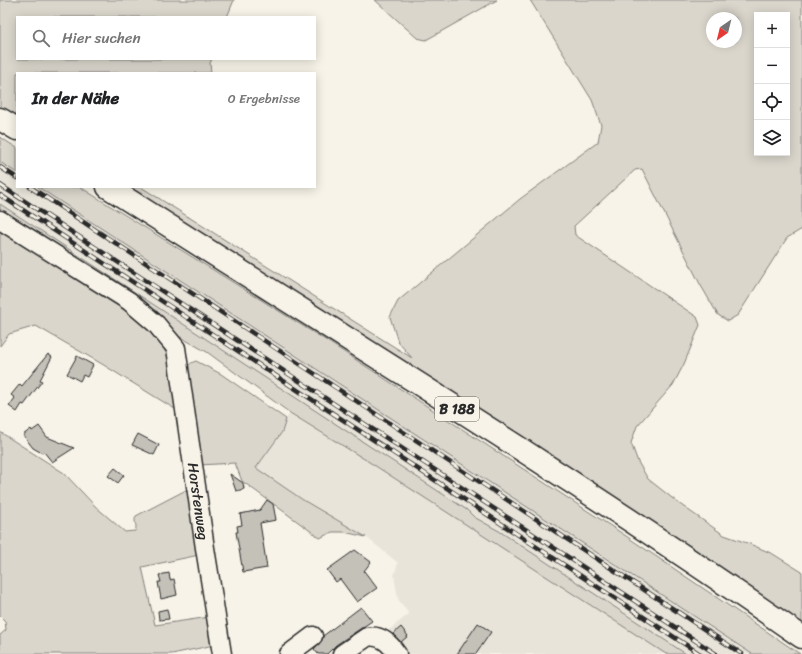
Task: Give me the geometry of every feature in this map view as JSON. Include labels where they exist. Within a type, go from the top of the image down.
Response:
[{"type":"main road","points":[[0,118],[16,128]]},
{"type":"main road","name":"B 188","points":[[110,188],[579,487],[671,547],[802,637]]},
{"type":"street","name":"Horstenweg","points":[[0,220],[129,301],[156,324],[176,348],[204,548],[222,654]]},
{"type":"street","points":[[289,654],[313,636]]},
{"type":"street","points":[[342,654],[367,637],[372,636],[382,638],[390,644],[397,654]]},
{"type":"shaded area","points":[[0,0],[234,0],[227,16],[16,16],[16,60],[212,60],[210,63],[211,72],[16,72],[16,120],[0,110]]},
{"type":"shaded area","points":[[375,0],[497,0],[426,40],[417,38]]},
{"type":"shaded area","points":[[530,0],[802,0],[802,229],[787,238],[738,315],[728,321],[718,315],[700,284],[642,169],[635,170],[574,226],[575,235],[697,317],[700,325],[684,364],[673,385],[637,426],[631,443],[638,462],[648,479],[681,505],[724,535],[773,554],[802,572],[802,629],[124,188],[143,188],[412,358],[398,342],[390,317],[398,301],[520,199],[598,142],[601,125],[592,100]]},
{"type":"shaded area","points":[[0,137],[16,147],[16,172],[0,162]]},
{"type":"shaded area","points":[[0,162],[16,172],[16,188],[40,188],[752,654],[686,654],[499,531],[474,517],[467,510],[0,204]]},
{"type":"shaded area","points":[[40,188],[82,188],[327,341],[623,534],[800,654],[752,654]]},
{"type":"shaded area","points":[[0,204],[467,510],[474,517],[499,531],[686,654],[666,654],[374,465],[290,413],[207,352],[173,333],[0,216]]},
{"type":"shaded area","points":[[0,226],[123,306],[149,325],[160,341],[167,355],[183,414],[102,364],[36,326],[9,334],[0,346]]},
{"type":"shaded area","points":[[196,361],[221,374],[286,419],[282,432],[256,468],[303,500],[366,537],[344,532],[332,532],[320,538],[242,481],[235,463],[199,465],[186,371],[190,364]]},
{"type":"shaded area","points":[[290,413],[374,465],[666,654],[401,654],[385,633],[409,614],[398,599],[394,575],[398,563],[366,537],[303,500],[256,468],[282,432],[286,419]]},
{"type":"shaded area","points":[[0,432],[64,473],[96,507],[125,532],[135,531],[136,516],[188,489],[199,555],[142,567],[155,625],[210,617],[214,645],[172,654],[0,654],[0,635],[6,630],[5,621],[0,616]]},
{"type":"building","points":[[48,354],[52,357],[40,380],[42,381],[17,412],[9,406],[15,398],[11,395],[20,384],[22,386]]},
{"type":"building","points":[[77,356],[93,365],[87,377],[83,375],[80,381],[67,374]]},
{"type":"building","points":[[39,426],[47,437],[74,448],[52,462],[44,452],[42,453],[33,448],[23,435],[31,429],[32,431]]},
{"type":"building","points":[[138,434],[159,445],[154,455],[132,445]]},
{"type":"building","points":[[115,468],[124,475],[118,483],[108,476]]},
{"type":"building","points":[[230,474],[243,483],[244,489],[236,491]]},
{"type":"building","points":[[267,500],[273,504],[276,520],[260,523],[267,568],[243,572],[236,532],[238,532],[237,526],[242,525],[240,514],[260,510]]},
{"type":"building","points":[[355,550],[371,562],[364,571],[377,588],[357,602],[340,579],[336,582],[327,570]]},
{"type":"building","points":[[169,573],[170,580],[174,579],[177,595],[161,599],[158,582],[161,582],[159,575]]},
{"type":"building","points":[[361,607],[372,621],[336,645],[327,654],[318,654],[314,649],[322,640],[323,636]]},
{"type":"building","points":[[167,609],[169,619],[159,620],[158,611]]},
{"type":"building","points":[[478,623],[491,632],[476,654],[457,654]]},
{"type":"building","points":[[401,627],[408,636],[401,642],[393,634]]},
{"type":"railway","points":[[0,167],[16,177]]},
{"type":"railway","points":[[0,185],[716,654]]},
{"type":"railway","points":[[32,188],[742,654]]},
{"type":"railway","points":[[0,195],[700,654]]}]
